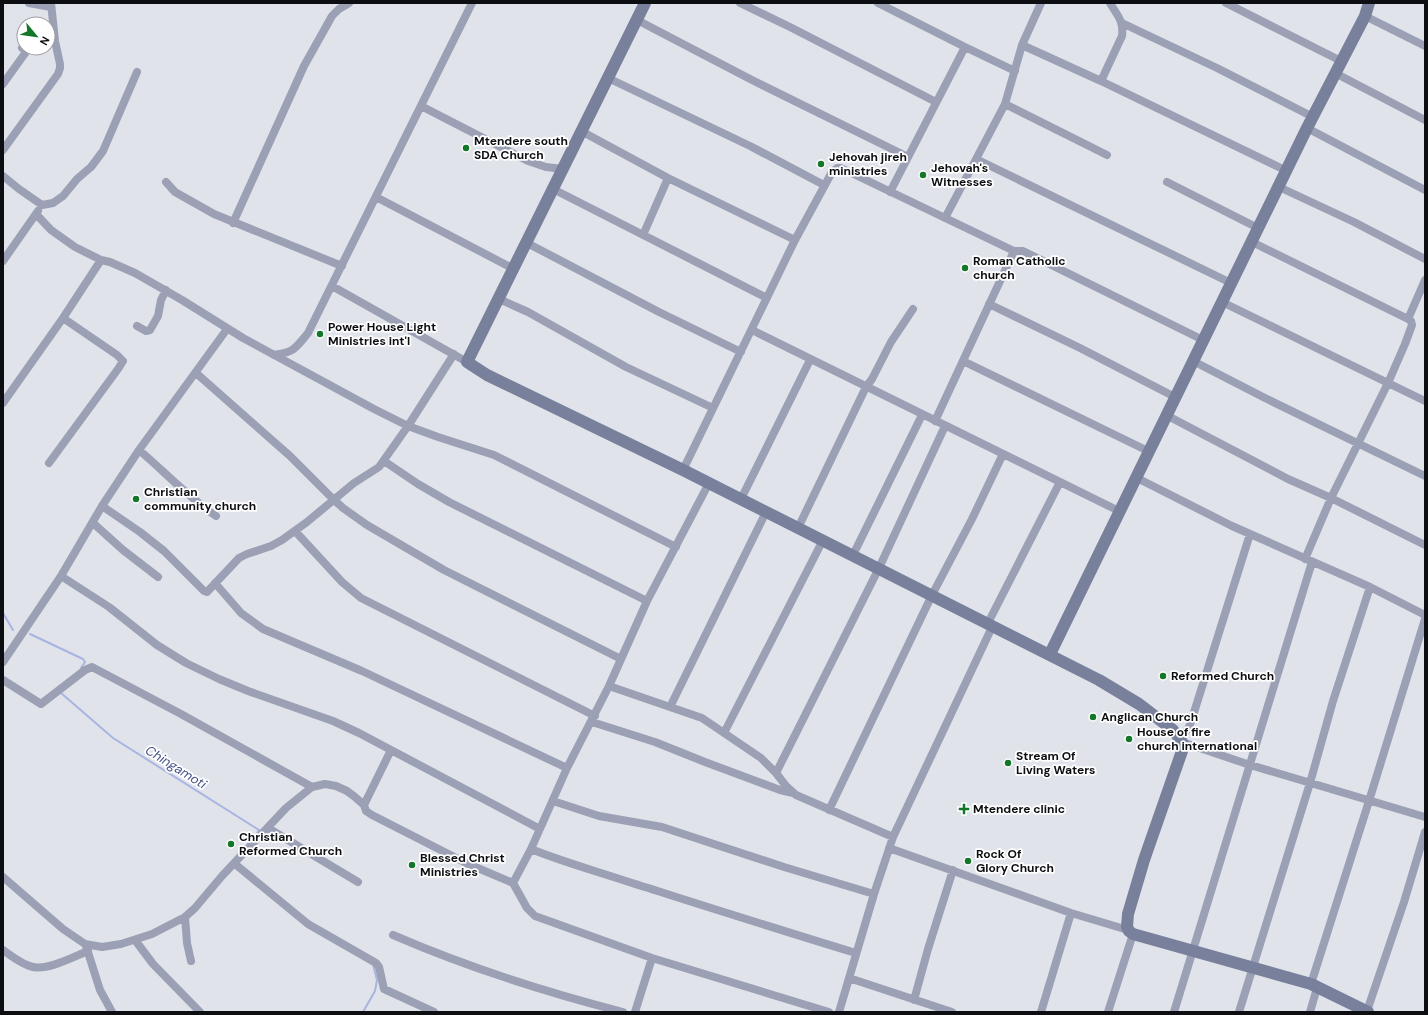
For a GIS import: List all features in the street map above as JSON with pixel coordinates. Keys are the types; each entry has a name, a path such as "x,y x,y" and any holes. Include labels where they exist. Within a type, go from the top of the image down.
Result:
{"main road":[{"path":"645,3 468,362 487,374 683,470 1050,654 1111,686 1139,704 1173,730 1181,740 1182,751 1144,860 1130,906 1127,924 1131,932 1314,986 1368,1012"},
{"path":"1050,654 1135,477 1307,128 1365,16 1369,3"}],"street":[{"path":"29,3 51,5 52,16"},
{"path":"233,223 304,66 332,16 339,9 349,3"},
{"path":"274,355 288,353 298,345 308,333 472,3"},
{"path":"740,3 936,102"},
{"path":"878,3 965,47 1015,70"},
{"path":"945,218 1004,104 1022,45 1040,3"},
{"path":"1101,81 1122,36 1122,23 1110,3"},
{"path":"1226,3 1341,61"},
{"path":"1365,16 1425,46"},
{"path":"637,20 752,80 908,157"},
{"path":"1122,23 1217,68 1313,117"},
{"path":"1022,45 1101,81 1287,171"},
{"path":"3,150 58,74 60,68 56,46"},
{"path":"890,192 965,47"},
{"path":"3,84 20,56"},
{"path":"3,176 19,190 42,205 53,203 63,196 103,151 137,72"},
{"path":"1335,73 1425,120"},
{"path":"608,78 750,146 824,185"},
{"path":"1004,104 1107,155"},
{"path":"421,106 528,161 546,167 563,169"},
{"path":"1307,128 1425,190"},
{"path":"582,131 668,178 795,240"},
{"path":"976,158 1231,283"},
{"path":"683,470 795,240 824,185 832,172 837,168 841,168 1014,251 1023,251 1203,340"},
{"path":"642,235 668,178"},
{"path":"166,182 175,192 214,214 342,266"},
{"path":"1167,182 1258,228"},
{"path":"1279,187 1354,222 1425,259"},
{"path":"553,189 768,298"},
{"path":"376,197 514,269"},
{"path":"3,261 42,205"},
{"path":"36,214 51,230 62,238 101,260 110,262 135,273 166,290 227,329 344,394 408,426 494,455 676,547"},
{"path":"1174,1012 1250,764 1308,560 1331,498 1388,383 1412,328 1411,322 1408,319 1252,242"},
{"path":"527,244 652,309 741,352"},
{"path":"935,421 1014,251"},
{"path":"3,403 63,318 101,260"},
{"path":"1408,319 1425,280"},
{"path":"332,286 468,362"},
{"path":"137,326 146,331 150,330 158,316 161,300 166,290"},
{"path":"499,299 528,312 626,367 713,408"},
{"path":"1222,302 1425,401"},
{"path":"989,304 1080,348 1175,397"},
{"path":"798,528 866,387 872,379 891,342 913,309"},
{"path":"49,463 123,361 117,355 63,318"},
{"path":"3,662 61,576 102,506 139,450 227,329"},
{"path":"752,330 810,360 1119,511"},
{"path":"102,506 140,532 164,551 204,591 207,592 239,558 271,546 295,531 354,483 379,467 408,426 454,354"},
{"path":"741,499 810,360"},
{"path":"963,361 1148,451"},
{"path":"1193,361 1425,476"},
{"path":"196,373 290,456 342,508 367,525 444,570 621,659"},
{"path":"853,555 922,415"},
{"path":"1166,415 1288,479 1331,498 1425,545"},
{"path":"776,773 878,568 945,426"},
{"path":"139,450 176,482 197,503 216,516"},
{"path":"829,810 932,595 972,519 1003,454"},
{"path":"384,461 418,484 449,502 647,601"},
{"path":"1135,477 1250,534 1370,587 1425,615"},
{"path":"839,1012 874,894 893,837 991,624 1060,482"},
{"path":"513,882 540,830 567,768 609,686 647,601 709,483"},
{"path":"670,707 766,512"},
{"path":"93,523 123,550 158,577"},
{"path":"295,531 342,582 361,598 593,719 780,790 793,793 893,837"},
{"path":"1250,534 1191,722 1181,740 1310,783 1425,817"},
{"path":"724,733 823,540"},
{"path":"61,576 109,607 157,645 186,663 248,691 333,721 359,733 540,830"},
{"path":"215,583 241,613 262,629 362,670 567,768"},
{"path":"1239,1012 1310,783 1333,701 1370,587"},
{"path":"1310,1012 1314,986 1425,619"},
{"path":"3,680 41,704 88,667 92,667 181,714 312,787"},
{"path":"609,686 702,718 761,758 793,793"},
{"path":"364,805 391,750"},
{"path":"3,950 16,959 33,967 55,964 87,948 102,947 135,940 168,927 185,917 195,908 286,808 312,787 325,784 336,786 347,791 364,805 366,811 419,840 466,863 513,882 527,908 535,916 652,958 829,1012"},
{"path":"553,801 604,818 662,827 784,867 874,894"},
{"path":"268,828 358,882"},
{"path":"1368,1012 1425,832"},
{"path":"889,848 1071,913 1131,932 1108,1012"},
{"path":"531,849 562,861 856,953"},
{"path":"235,864 308,924 376,963 379,967 384,988 434,1012"},
{"path":"914,1000 928,949 953,870"},
{"path":"3,877 87,948 100,990 110,1011"},
{"path":"1041,1012 1071,913"},
{"path":"185,917 187,943 191,960"},
{"path":"393,935 463,964 583,1002 623,1012"},
{"path":"135,940 153,964 200,1012"},
{"path":"635,1012 652,958"},
{"path":"849,978 952,1012"}],"waterway":[{"path":"3,613 13,630"},
{"name":"Chingamoti","path":"30,634 83,659 85,662 81,668"},
{"name":"Chingamoti","path":"61,693 113,738 259,830 256,835"},
{"name":"Chingamoti","path":"363,1012 375,991 377,980 373,964"}],"place":[{"name":"Mtendere south SDA Church","path":"466,148"},
{"name":"Jehovah jireh ministries","path":"821,164"},
{"name":"Jehovah's Witnesses","path":"923,175"},
{"name":"Roman Catholic church","path":"965,268"},
{"name":"Power House Light Ministries int'l","path":"320,334"},
{"name":"Christian community church","path":"136,499"},
{"name":"Reformed Church","path":"1163,676"},
{"name":"Anglican Church","path":"1093,717"},
{"name":"House of fire church international","path":"1129,739"},
{"name":"Stream Of Living Waters","path":"1008,763"},
{"name":"Mtendere clinic","path":"964,809"},
{"name":"Christian Reformed Church","path":"231,844"},
{"name":"Rock Of Glory Church","path":"968,861"},
{"name":"Blessed Christ Ministries","path":"412,865"}]}
